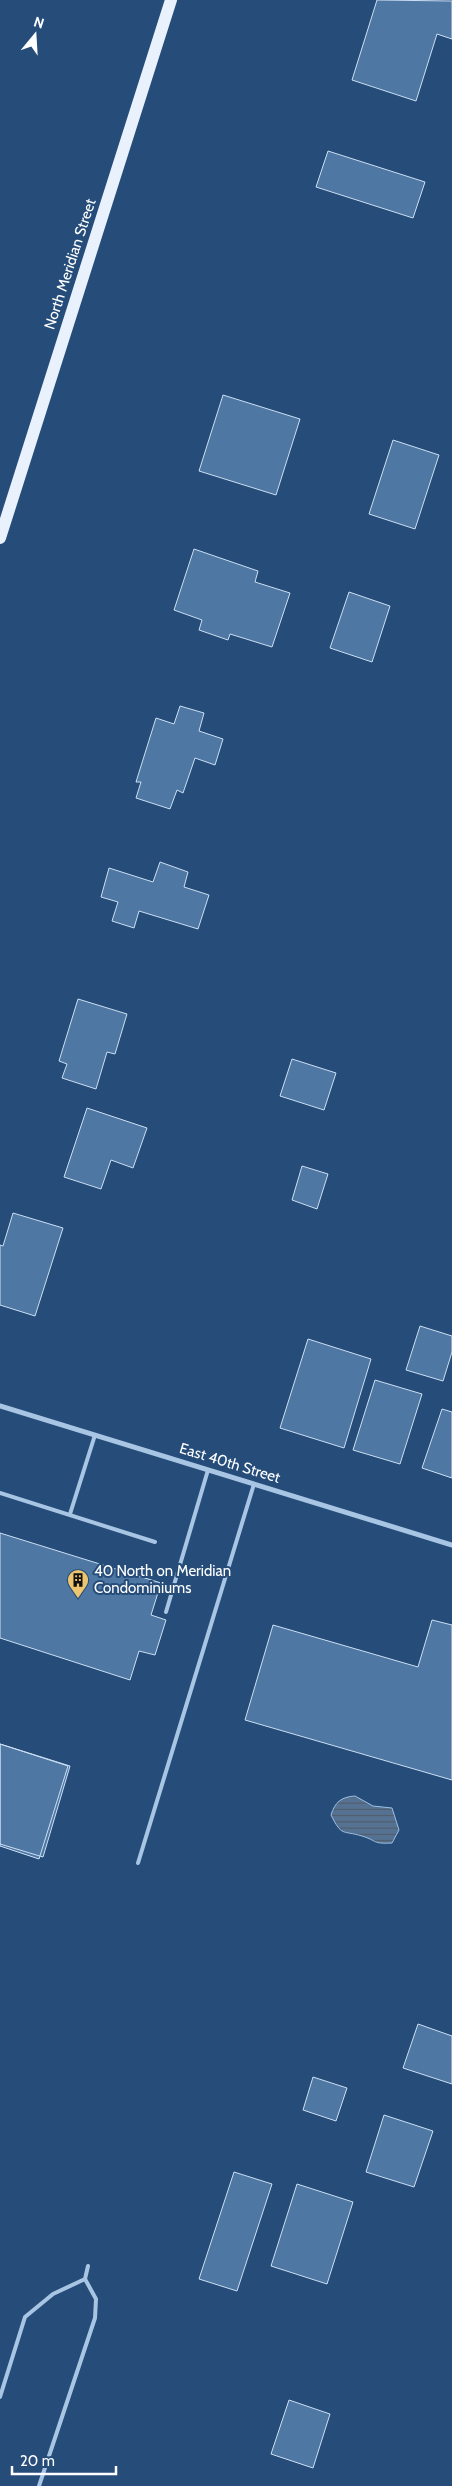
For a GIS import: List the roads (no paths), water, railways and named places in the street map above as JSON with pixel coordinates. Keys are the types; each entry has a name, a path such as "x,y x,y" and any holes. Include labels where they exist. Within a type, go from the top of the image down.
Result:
{"main road":[{"name":"North Meridian Street","path":"0,538 170,0"}],"street":[{"name":"East 40th Street","path":"0,1406 452,1545"}],"lane":[{"path":"70,1514 95,1435"},
{"path":"166,1612 208,1470"},
{"path":"138,1862 254,1484"},
{"path":"0,1493 155,1542"},
{"path":"39,2486 95,2318 96,2299 85,2279 88,2266"},
{"path":"0,2397 25,2317 53,2294 85,2279"}],"water":[{"path":"355,1796 373,1806 392,1808 399,1830 392,1843 378,1843 340,1830 331,1815 334,1807 342,1799"}],"place":[{"name":"40 North on Meridian Condominiums","path":"78,1599"}]}
